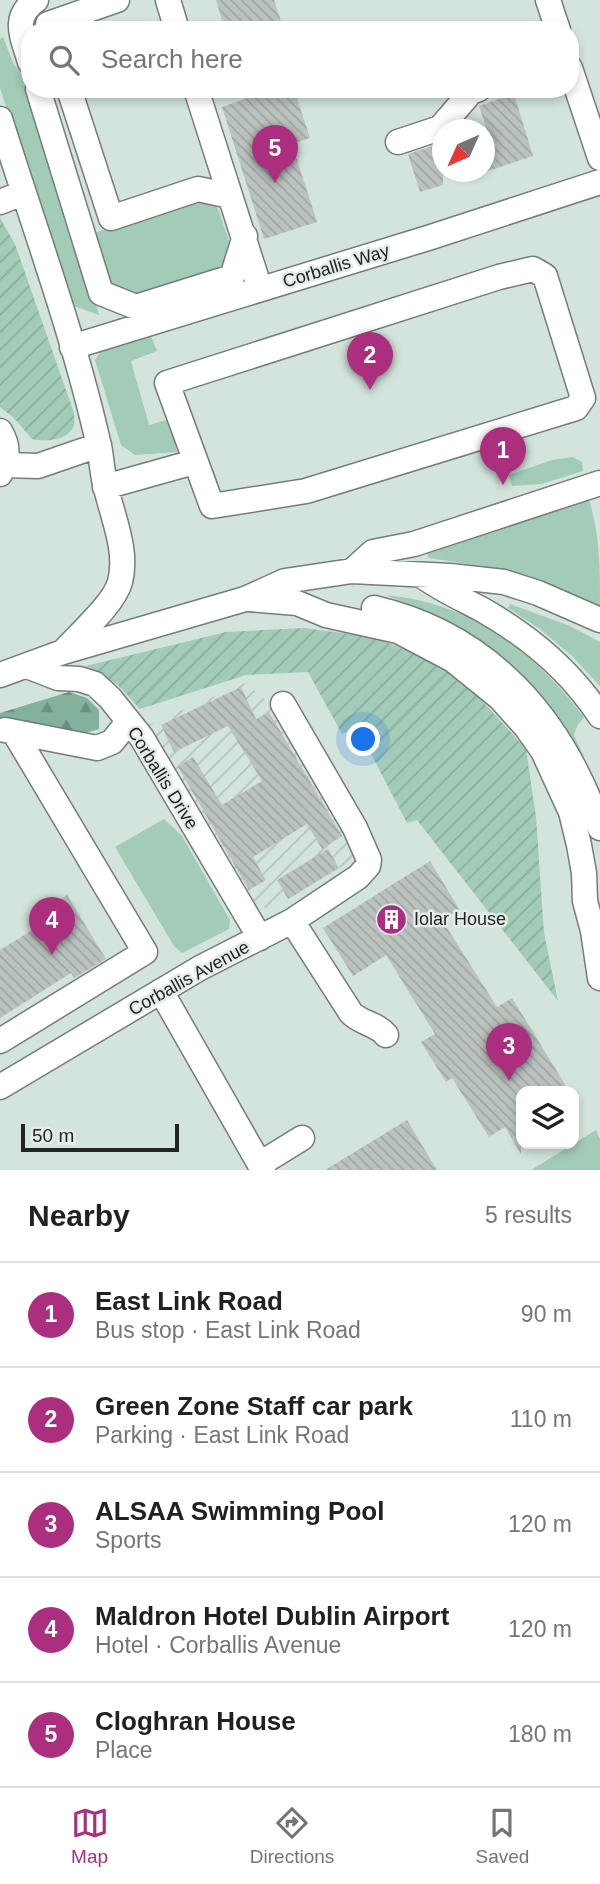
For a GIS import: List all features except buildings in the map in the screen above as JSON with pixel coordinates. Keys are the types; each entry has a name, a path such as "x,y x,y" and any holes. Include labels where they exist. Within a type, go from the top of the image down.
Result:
{"street":[{"path":"53,21 74,7 117,0"},
{"path":"168,0 174,21"},
{"path":"548,0 555,21"},
{"path":"579,95 600,158"},
{"path":"41,98 101,293 136,307 232,277 245,236"},
{"path":"72,98 111,218 198,190 230,196"},
{"path":"199,98 260,289"},
{"path":"398,142 440,128 466,98"},
{"path":"0,119 11,197 72,347 99,445 123,566 119,584 106,604 63,652"},
{"name":"Corballis Way","path":"72,347 260,289 384,241 600,182"},
{"path":"533,269 545,276 583,398 576,408 306,491 212,506 194,462 167,383 499,277 533,269"},
{"path":"0,431 8,453 3,469 38,466 99,445"},
{"path":"106,487 194,462"},
{"path":"352,570 373,552 414,544 600,483"},
{"path":"0,675 63,652 245,599 285,581 352,570 504,582 538,593 600,620"},
{"path":"420,574 444,591 481,609 535,643 575,682 600,716"},
{"path":"245,599 297,603 329,602 375,608 411,618 472,649 517,688 558,737 579,773 600,828"},
{"path":"297,603 326,615 398,631 424,643 453,660 500,698 526,727 543,751 571,813 584,873 585,901 593,931 600,978"},
{"name":"Corballis Drive","path":"27,666 58,678 79,679 95,684 110,698 142,738 260,939"},
{"name":"Corballis Avenue","path":"0,1087 200,968 292,921 358,877 368,866 369,860 355,828 283,704"},
{"path":"7,730 96,748 112,742 128,722"},
{"path":"0,1041 145,952 7,730"},
{"path":"593,931 600,841"},
{"path":"292,921 351,1013 359,1021 376,1025 386,1035"},
{"path":"161,991 262,1167 302,1138"}],"shaded area":[{"path":"0,0 600,0 600,1170 0,1170"},
{"path":"245,683 277,709 363,854 273,908 265,908 252,901 146,726"}],"green space":[{"path":"3,37 14,65 21,73 21,98 34,98 70,209 99,315 71,305 0,88 0,39"},
{"path":"196,201 211,202 218,209 234,255 230,267 136,302 103,290 87,235"},
{"path":"0,218 15,244 74,413 71,430 56,439 32,439 14,418 0,407"},
{"path":"150,334 157,351 131,361 149,425 170,419 177,452 135,455 121,445 95,360 102,349"},
{"path":"573,457 582,462 583,471 541,484 512,486 509,475 552,460"},
{"path":"589,500 597,539 600,606 538,581 473,565 429,558 426,552"},
{"path":"385,595 445,608 472,619 521,651 564,693 584,717 574,735 584,757 580,760 542,702 500,657 449,622"},
{"path":"510,604 570,626 600,642 600,686 572,656 540,629 508,608"},
{"path":"304,628 373,637 423,657 467,684 526,749 536,817 544,933 558,1001 417,820 407,823 357,727 342,734 308,672 246,675 140,709 118,685 86,666 226,632"},
{"path":"69,692 87,698 99,710 99,729 69,738 0,720 0,713"},
{"path":"164,819 182,836 230,920 229,929 182,953 174,946 115,847"},
{"path":"596,1130 600,1139 600,1170 531,1170 565,1149 579,1149 579,1140"}],"place":[{"name":"Cloghran House","path":"275,183"},
{"name":"Green Zone Staff car park","path":"370,390"},
{"name":"East Link Road","path":"503,485"},
{"name":"Iolar House","path":"391,919"},
{"name":"Maldron Hotel Dublin Airport","path":"52,955"},
{"name":"ALSAA Swimming Pool","path":"509,1081"}]}
